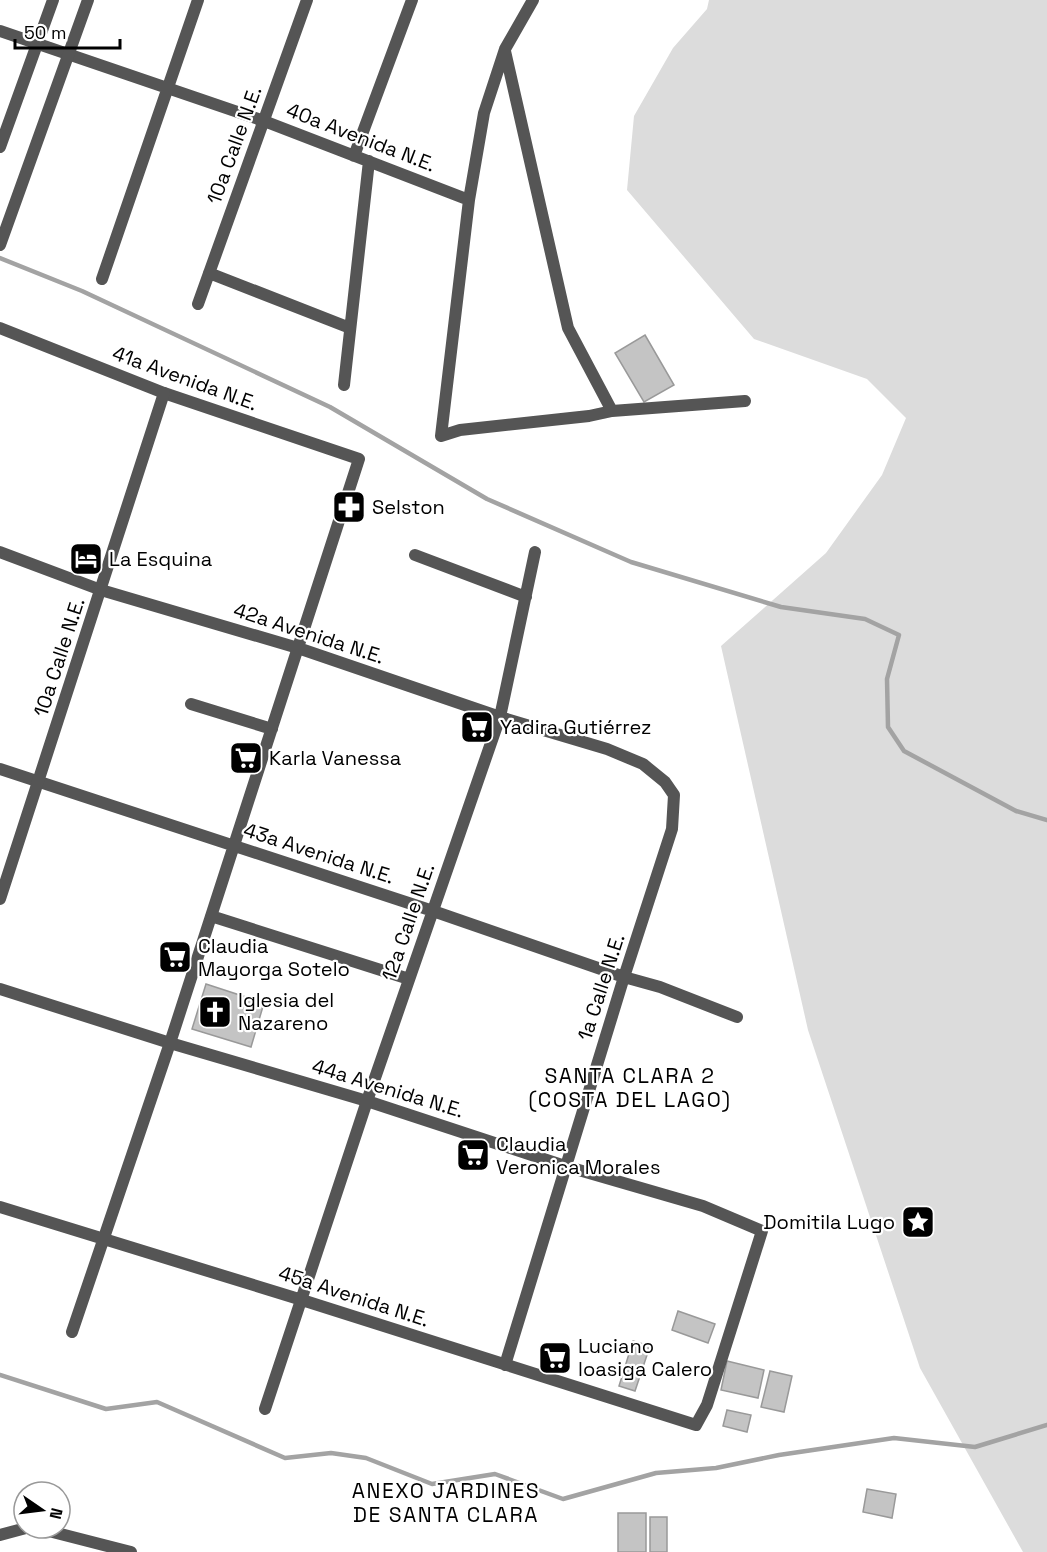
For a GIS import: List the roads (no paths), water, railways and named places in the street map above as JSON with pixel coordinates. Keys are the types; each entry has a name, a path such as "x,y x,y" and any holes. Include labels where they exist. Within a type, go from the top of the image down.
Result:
{"street":[{"path":"0,147 53,0"},
{"path":"0,245 88,0"},
{"path":"102,279 198,0"},
{"name":"10a Calle N.E.","path":"198,304 307,0"},
{"path":"354,156 412,0"},
{"path":"533,0 505,50 484,113 469,200 441,436 460,430 589,416 612,411 745,402"},
{"name":"40a Avenida N.E.","path":"0,31 264,121 469,200"},
{"path":"505,50 568,328 612,411"},
{"path":"344,385 369,161"},
{"path":"209,273 350,328"},
{"name":"41a Avenida N.E.","path":"0,328 164,393 359,459 298,648"},
{"name":"10a Calle N.E.","path":"0,898 164,393"},
{"name":"42a Avenida N.E.","path":"0,552 101,590 298,648 500,717 606,748"},
{"name":"12a Calle N.E.","path":"265,1409 367,1101 500,717 535,552"},
{"path":"415,555 526,597"},
{"path":"72,1332 170,1043 298,648"},
{"path":"191,704 272,729"},
{"name":"1a Calle N.E.","path":"505,1365 565,1166 672,829 674,795 665,782 643,764 606,748"},
{"name":"43a Avenida N.E.","path":"0,769 660,987 737,1017"},
{"path":"211,916 409,979"},
{"name":"44a Avenida N.E.","path":"0,989 170,1043 367,1101 565,1166 703,1206 762,1231 707,1405 696,1425"},
{"name":"45a Avenida N.E.","path":"0,1207 696,1425"},
{"path":"72,1537 131,1552"}],"waterway":[{"path":"0,258 82,291 330,407 487,499 631,562 781,607 865,619 899,635 887,679 888,727 904,751 1016,811 1047,820"},
{"path":"0,1375 106,1409 157,1402 285,1458 331,1453 366,1458 432,1484 495,1474 563,1499 656,1473 716,1468 779,1455 894,1438 975,1447 1047,1425"}],"place":[{"name":"Selston","path":"349,507"},
{"name":"La Esquina","path":"86,559"},
{"name":"Yadira Gutiérrez","path":"477,727"},
{"name":"Karla Vanessa","path":"246,758"},
{"name":"Claudia Mayorga Sotelo","path":"175,957"},
{"name":"Iglesia del Nazareno","path":"215,1012"},
{"name":"Claudia Veronica Morales","path":"473,1155"},
{"name":"Domitila Lugo","path":"918,1222"},
{"name":"Luciano loasiga Calero","path":"555,1358"}],"district":[{"name":"SANTA CLARA 2 (COSTA DEL LAGO)","path":"630,1088"},
{"name":"ANEXO JARDINES DE SANTA CLARA","path":"446,1503"}]}
